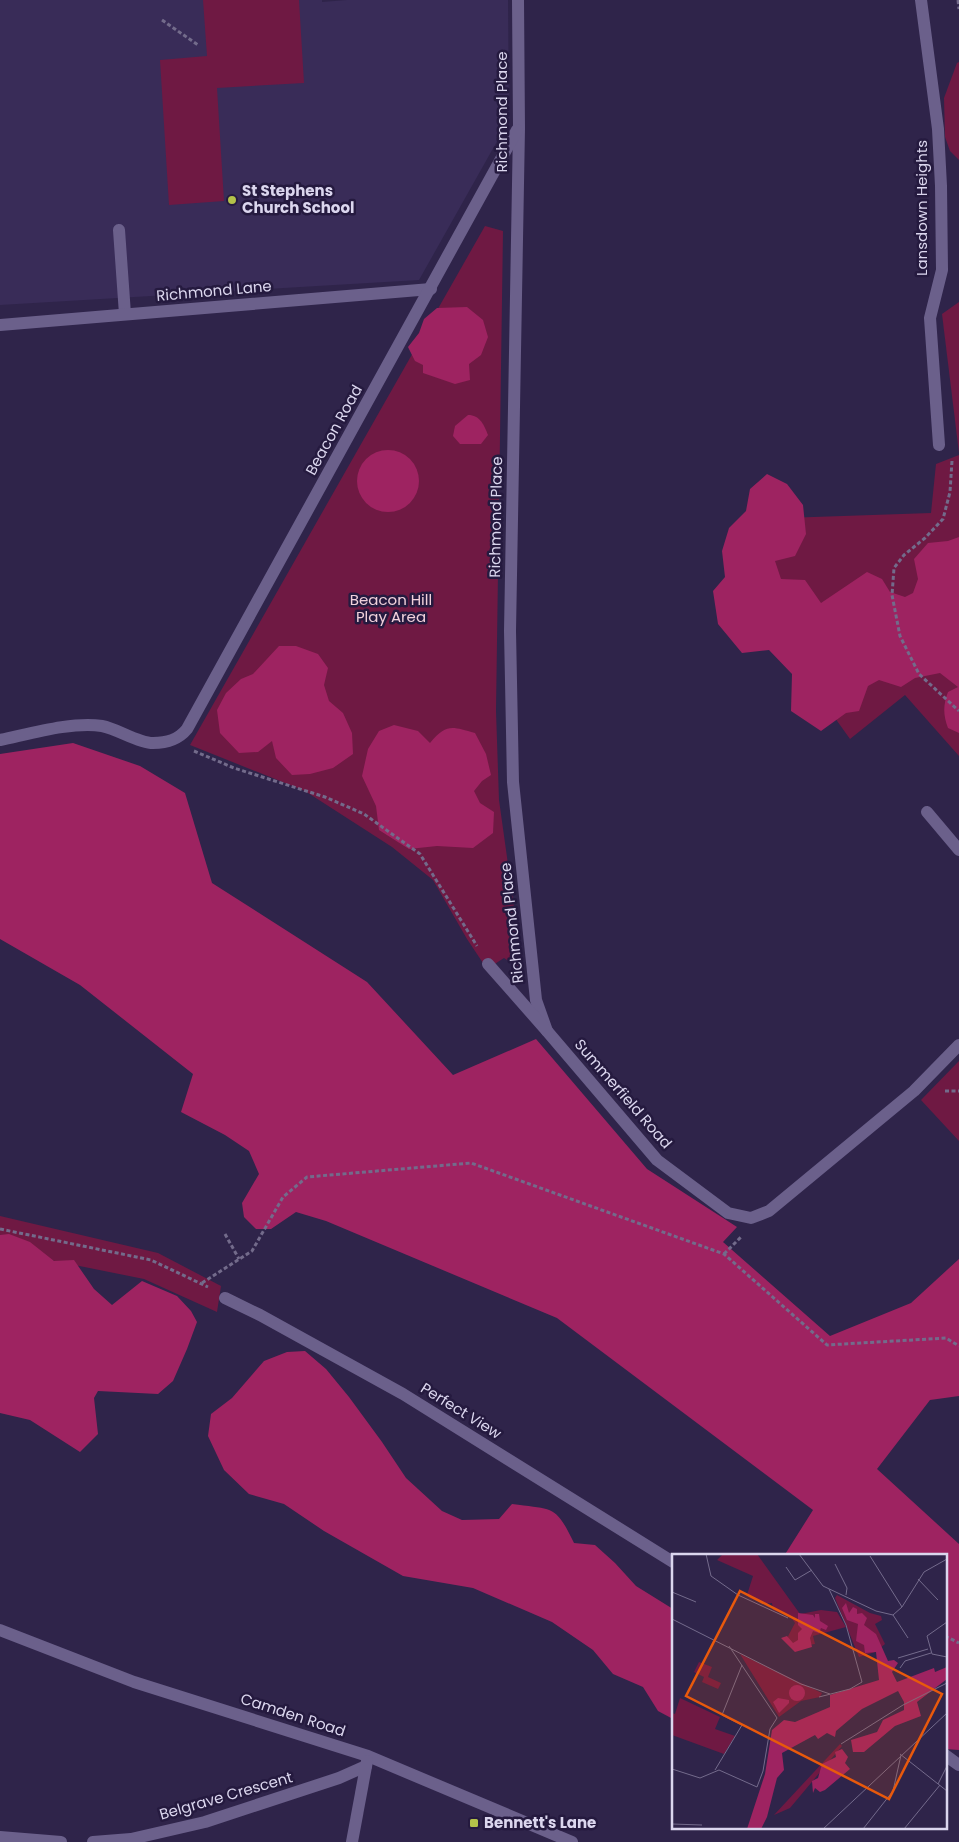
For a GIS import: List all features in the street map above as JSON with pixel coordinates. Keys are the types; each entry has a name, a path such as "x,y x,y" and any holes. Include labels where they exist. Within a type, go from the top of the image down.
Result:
{"street":[{"name":"Richmond Place","path":"518,0 519,128 510,631 513,782 536,1000 547,1031"},
{"name":"Lansdown Heights","path":"921,0 938,128 941,186 942,270 930,318 939,439"},
{"name":"Beacon Road","path":"170,741 180,737 187,729 519,128"},
{"path":"118,230 125,314"},
{"name":"Richmond Lane","path":"0,325 431,289"},
{"path":"0,740 70,726 102,726 151,743 170,741"},
{"path":"927,812 959,850"},
{"name":"Summerfield Road","path":"488,964 658,1160 728,1213 751,1218 769,1211 914,1091 959,1045"},
{"name":"Perfect View","path":"225,1298 260,1315 403,1394 672,1561"},
{"name":"Camden Road","path":"0,1630 134,1682 367,1761 572,1842"},
{"path":"946,1756 959,1765"},
{"path":"352,1842 367,1761"},
{"name":"Belgrave Crescent","path":"92,1842 131,1839 205,1822 340,1778 367,1761"},
{"path":"0,1837 60,1842"}],"path":[{"path":"958,0 959,9"},
{"path":"162,20 198,45"},
{"path":"939,439 954,440 950,492 943,519 925,538 904,555 894,568 892,595 900,636 919,674 959,711"},
{"path":"170,741 234,768 325,797 364,814 420,854 488,964"},
{"path":"202,1283 252,1251 283,1198 307,1177 471,1162 724,1254 827,1345 946,1338 959,1346"},
{"path":"0,1229 151,1260 202,1283 225,1298"},
{"path":"225,1234 239,1259"},
{"path":"946,1636 959,1643"}],"shaded area":[{"name":"St Stephens Church School","path":"0,0 322,0 322,2 347,0 508,0 509,120 419,280 0,305"},
{"path":"467,307 483,320 488,337 481,355 469,364 470,380 455,384 423,373 423,365 415,361 408,347 419,333 424,319 437,308"},
{"path":"468,415 479,419 485,428 488,435 481,444 460,444 453,436 455,426"},
{"path":"382,450 394,450 410,459 417,469 419,481 417,493 410,503 394,512 382,512 371,507 362,498 357,487 357,475 362,464 371,455"},
{"path":"767,474 787,484 803,505 806,534 795,556 775,561 781,579 805,580 821,603 867,572 882,579 890,592 905,597 913,593 918,579 914,559 928,543 948,541 959,537 959,733 948,728 944,710 948,692 958,687 940,673 915,678 901,687 879,680 868,686 859,711 846,713 821,731 791,711 792,674 769,650 742,653 718,624 713,591 725,577 722,551 729,528 746,511 750,489"},
{"path":"279,646 296,646 318,654 328,668 324,685 329,701 343,713 352,733 353,754 333,768 310,774 292,775 276,758 272,741 258,752 239,753 220,733 217,710 226,693 241,679 253,674"},
{"path":"394,725 418,731 430,743 441,732 450,728 475,733 486,754 491,775 482,781 474,791 480,803 494,812 493,833 473,848 437,846 409,849 379,830 376,806 362,776 368,749 379,731"},
{"path":"73,743 140,766 185,793 212,883 367,982 453,1075 536,1039 647,1169 737,1227 723,1242 830,1336 911,1303 959,1259 959,1396 930,1400 877,1469 959,1544 959,1750 946,1749 946,1554 785,1554 813,1510 557,1318 326,1221 296,1212 271,1229 256,1229 244,1217 242,1203 259,1174 249,1151 225,1135 181,1112 193,1074 80,985 0,939 0,754"},
{"path":"9,1234 30,1242 54,1261 74,1260 94,1289 112,1305 142,1281 177,1296 191,1311 197,1322 173,1381 158,1394 98,1391 94,1398 98,1434 80,1452 30,1420 0,1413 0,1235"},
{"path":"305,1351 326,1369 349,1397 406,1478 442,1511 462,1520 499,1519 512,1504 552,1511 562,1521 574,1543 595,1545 636,1586 672,1608 672,1718 658,1711 643,1687 613,1674 593,1650 552,1622 473,1588 403,1576 324,1531 284,1504 249,1494 224,1470 208,1436 211,1414 232,1398 264,1361 287,1352"}],"green space":[{"path":"203,0 299,0 304,83 217,88 224,201 169,205 160,60 207,56"},
{"path":"959,62 959,160 950,151 945,137 944,98"},
{"name":"Beacon Hill Play Area","path":"485,226 503,231 496,711 499,800 523,971 504,958 487,969 467,939 433,880 392,847 305,791 190,745"},
{"path":"959,302 959,453 942,314"},
{"path":"959,455 959,756 905,695 850,739 787,651 754,519 931,513 936,464"},
{"path":"959,1061 959,1141 921,1100"},
{"path":"0,1216 158,1253 221,1286 217,1312 144,1279 0,1250"}],"place":[{"name":"St Stephens Church School","path":"232,200"},
{"name":"Bennett's Lane","path":"474,1823"}]}
